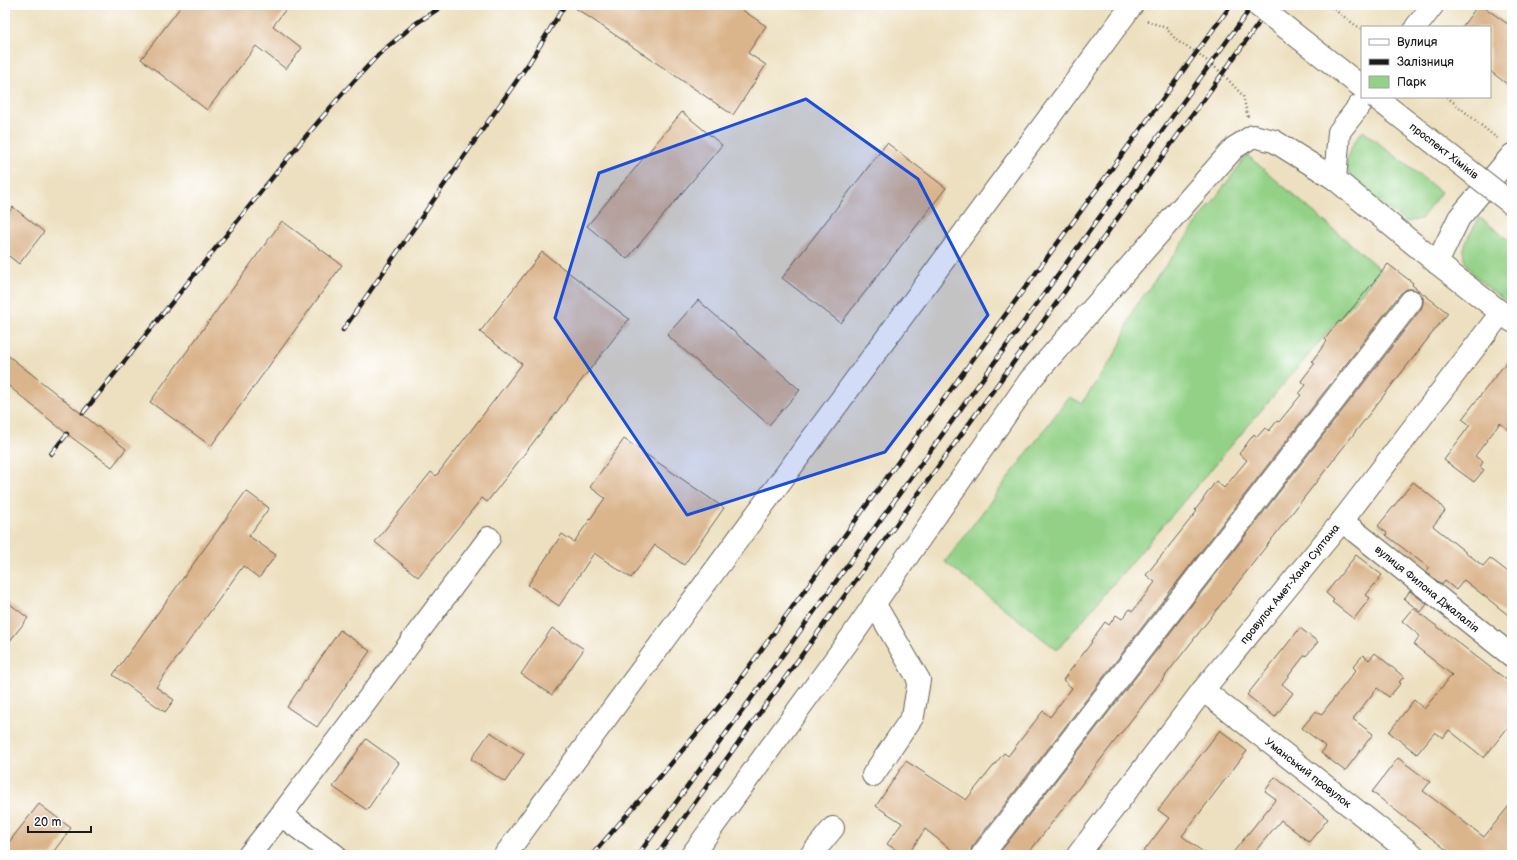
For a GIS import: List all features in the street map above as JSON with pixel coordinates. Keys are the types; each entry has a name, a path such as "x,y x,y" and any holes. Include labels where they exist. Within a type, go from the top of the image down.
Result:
{"street":[{"path":"505,855 1132,5"},
{"path":"1257,5 1361,86"},
{"path":"1417,26 1433,5"},
{"path":"1335,179 1339,132 1365,98"},
{"name":"проспект Хіміків","path":"1376,98 1512,204"},
{"path":"692,855 874,603 1030,380 1234,148 1253,136 1274,141 1335,179 1507,317"},
{"path":"1437,262 1459,218 1506,148"},
{"path":"982,855 1411,301"},
{"name":"провулок Амет-Хана Султана","path":"1078,855 1203,690 1507,317"},
{"name":"вулиця Филона Джалалія","path":"1342,521 1512,656"},
{"path":"249,855 281,815 489,538"},
{"path":"873,776 914,716 919,680 874,603"},
{"name":"Уманський провулок","path":"1203,690 1413,855"},
{"path":"281,815 335,855"},
{"path":"811,855 833,828"}],"path":[{"path":"1328,5 1361,29"},
{"path":"1166,28 1171,32 1177,41 1196,52 1222,73 1243,96 1253,136"},
{"path":"1448,98 1506,148"}],"highlighted area":[{"path":"806,99 918,179 988,315 885,452 687,515 555,318 599,173"}],"green space":[{"path":"1363,131 1441,192 1421,219 1406,222 1365,191 1351,178 1347,167 1348,156 1356,139"},
{"path":"1247,155 1381,270 1057,650 945,562 1069,397 1082,403 1119,348 1133,310"},
{"path":"1479,218 1485,221 1512,243 1512,306 1480,281 1467,265 1464,257 1466,241"}],"building":[{"path":"182,5 289,5 273,26 302,48 286,69 256,46 207,110 141,59"},
{"path":"571,5 735,5 766,26 748,53 766,65 733,115"},
{"path":"1478,5 1481,5 1512,27 1512,88 1491,72 1491,26 1463,26"},
{"path":"682,112 722,145 627,259 587,226"},
{"path":"887,143 946,188 841,323 782,278"},
{"path":"13,207 44,232 19,264 5,253 5,217"},
{"path":"282,221 342,265 211,446 150,402"},
{"path":"542,252 629,319 487,502 482,498 418,577 375,542 431,472 436,476 522,364 480,332"},
{"path":"1388,264 1448,313 1027,855 998,855 1421,309 1423,297 1418,291 1407,289 1401,293 972,847 970,855 958,855 925,829 908,855 904,855 887,844 902,823 876,806 906,761 966,800 1004,753 1008,756 1043,711 1050,717 1072,688 1063,680 1092,642 1091,641 1105,622 1109,625 1116,615 1122,619 1130,609 1133,611 1155,582 1146,575 1197,511 1195,510 1216,481 1224,488 1247,460 1239,454 1254,434 1257,437 1265,428 1269,431 1277,421 1279,422 1301,395 1299,394 1306,385 1301,381 1315,363 1312,361 1327,341 1325,339 1339,321 1341,322"},
{"path":"698,300 800,390 769,425 667,335"},
{"path":"5,353 126,449 112,467 67,434 5,383"},
{"path":"1512,355 1512,432 1500,423 1475,456 1483,462 1480,467 1484,470 1474,482 1444,460 1470,425 1462,419"},
{"path":"624,439 724,508 684,565 655,545 631,578 594,553 559,606 528,585 562,534 574,542 605,498 590,487"},
{"path":"1413,482 1438,502 1445,511 1433,526 1483,566 1490,558 1512,575 1512,618 1464,580 1456,590 1445,581 1442,585 1426,572 1429,568 1386,535 1387,533 1378,526"},
{"path":"246,491 269,508 249,536 276,555 259,578 243,566 156,687 174,700 165,712 113,675"},
{"path":"1356,555 1382,575 1366,595 1370,598 1354,619 1332,602 1334,600 1326,593"},
{"path":"1410,591 1427,604 1421,612 1404,599"},
{"path":"5,600 28,618 5,647"},
{"path":"1413,608 1512,684 1512,722 1484,758 1449,730 1443,738 1435,732 1417,754 1389,732 1414,700 1424,709 1452,675 1414,645 1420,636 1402,621"},
{"path":"552,628 584,649 552,695 521,674"},
{"path":"1300,628 1318,642 1306,656 1305,655 1282,684 1293,693 1275,717 1247,695"},
{"path":"340,630 370,651 317,727 287,707"},
{"path":"1375,653 1404,677 1389,697 1377,688 1353,719 1373,734 1345,771 1321,753 1326,747 1302,728 1316,711 1321,715 1356,670 1353,667 1363,655 1369,660"},
{"path":"1220,730 1247,751 1182,836 1207,855 1141,855 1169,818 1158,810"},
{"path":"490,732 524,754 505,782 471,759"},
{"path":"366,739 399,763 367,810 333,787"},
{"path":"1398,758 1430,782 1423,791 1484,837 1512,802 1512,855 1453,855 1372,792"},
{"path":"1275,777 1328,819 1309,842 1281,820 1252,855 1231,855 1276,799 1265,791"},
{"path":"39,804 71,828 51,855 5,855 5,847"}],"railway":[{"path":"83,413 301,142 343,93 379,54 415,24 444,5"},
{"path":"343,330 529,63 565,5"},
{"path":"592,855 724,701 1231,5"},
{"path":"638,855 1253,5"},
{"path":"657,855 1272,5"},
{"path":"51,454 67,434"}]}
